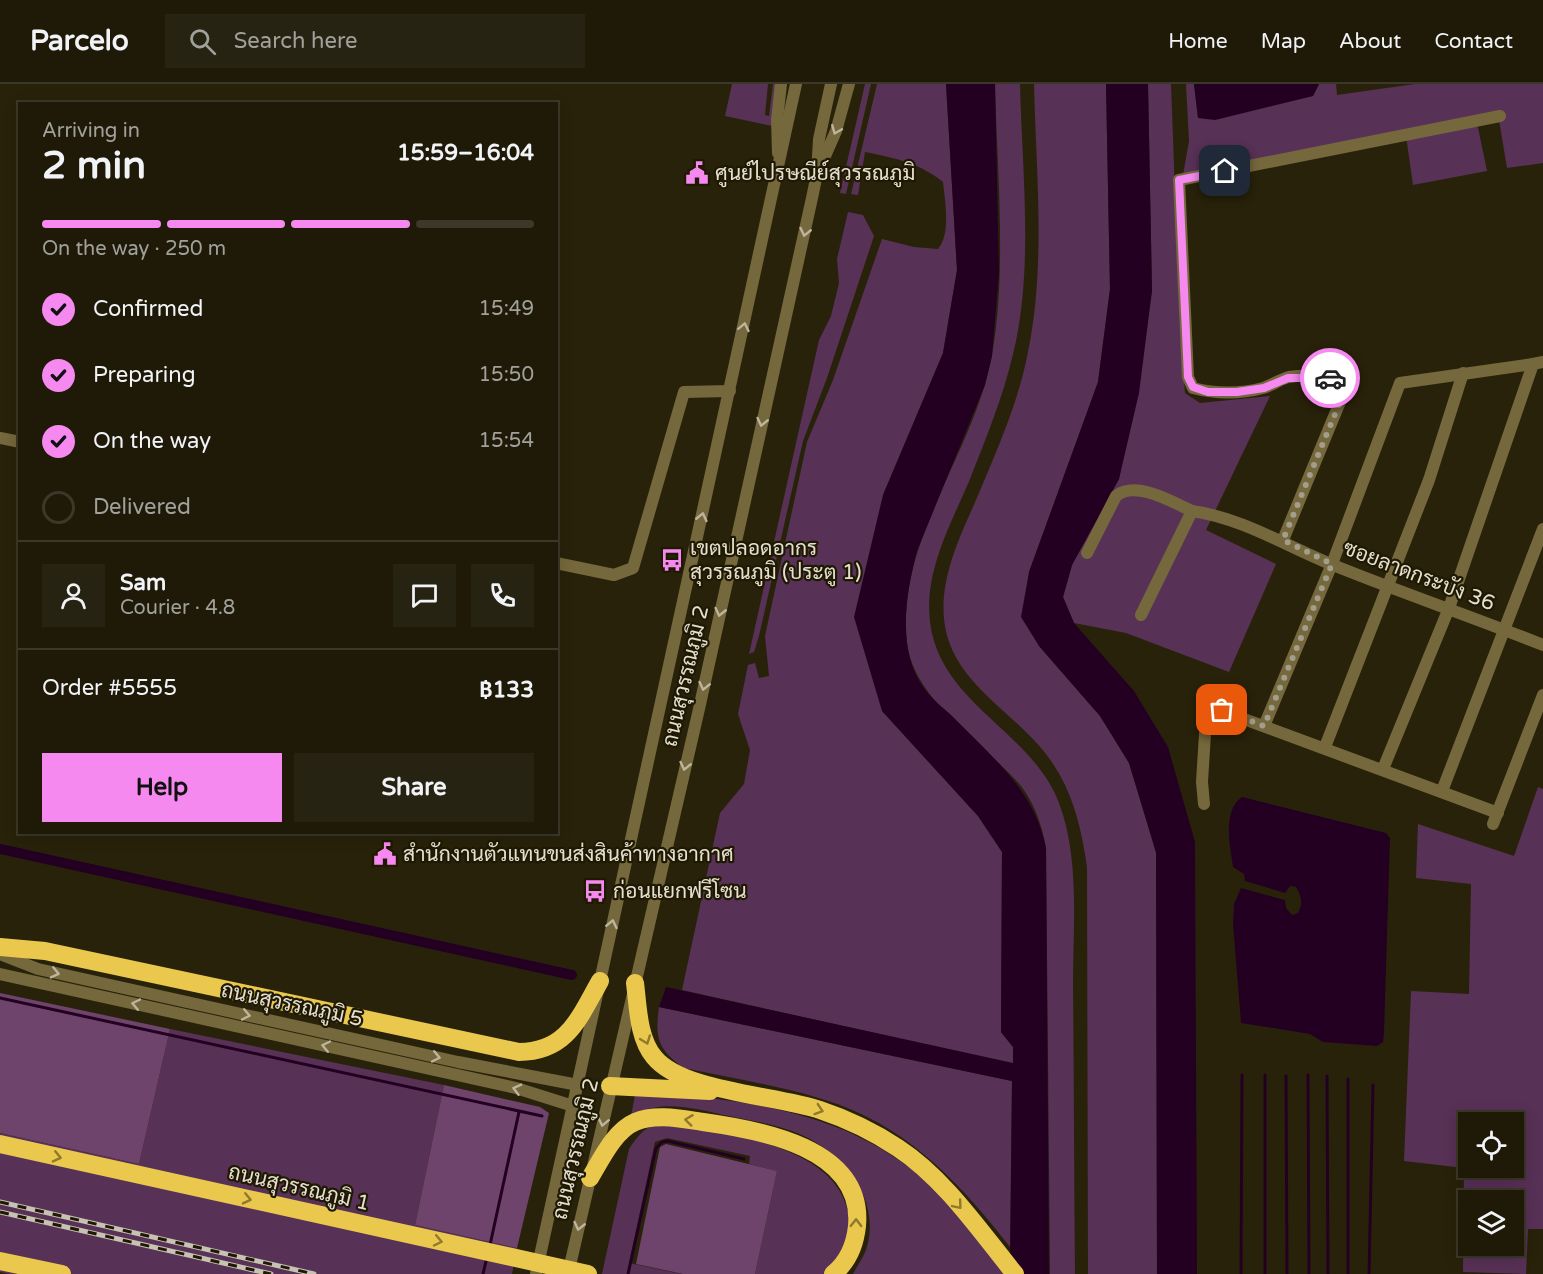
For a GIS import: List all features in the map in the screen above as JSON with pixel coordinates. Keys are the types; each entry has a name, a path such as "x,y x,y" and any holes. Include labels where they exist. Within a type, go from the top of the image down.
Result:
{"highway":[{"path":"0,947 45,951 500,1048 532,1052 546,1049 561,1041 581,1015 600,981"},
{"path":"635,983 646,1044 662,1066 674,1074 742,1093 820,1110 864,1128 899,1148 951,1196 1016,1274"},
{"path":"610,1086 742,1093"},
{"path":"590,1178 610,1145 634,1122 664,1117 747,1128 801,1146 822,1157 841,1173 853,1196 857,1218 855,1243 842,1267 833,1274"},
{"name":"ถนนสุวรรณภูมิ 1","path":"0,1144 588,1274"},
{"path":"0,1261 62,1274"}],"street":[{"path":"779,166 776,134 781,84"},
{"name":"ถนนสุวรรณภูมิ 2","path":"536,1274 796,84"},
{"name":"ถนนสุวรรณภูมิ 2","path":"568,1274 817,174 819,140 831,84"},
{"path":"817,174 837,131 849,84"},
{"path":"1283,540 1347,385 1338,378 1308,377 1288,378 1264,388 1237,392 1208,392 1193,387 1188,377 1179,180 1500,116"},
{"path":"1264,726 1332,564 1400,383 1538,363 1449,608 1383,769"},
{"path":"1325,747 1390,586 1429,480 1462,373"},
{"path":"558,562 614,575 633,568 684,392 730,391"},
{"path":"0,438 18,442"},
{"name":"ซอยลาดกระบัง 36","path":"1087,553 1116,496 1122,491 1138,490 1192,511 1214,514 1283,540 1332,564 1543,645"},
{"path":"1141,615 1192,511"},
{"path":"1442,791 1543,529"},
{"path":"1204,804 1202,782 1209,710 1214,708 1442,791 1495,819 1543,695"},
{"name":"ถนนสุวรรณภูมิ 5","path":"0,954 38,969 458,1062 578,1084"},
{"name":"ถนนสุวรรณภูมิ 5","path":"0,975 516,1088 573,1106"}],"shaded area":[{"path":"732,84 768,84 765,115 769,116 773,84 778,84 772,126 725,116"},
{"path":"865,84 871,84 846,194 840,193"},
{"path":"877,84 946,84 957,270 943,353 883,495 882,711 978,816 1002,852 1001,1032 1013,1047 1013,1064 682,990 720,813 744,784 750,750 738,714 748,665 755,663 759,678 769,676 765,636 807,442 833,380 882,239 914,247 938,249 945,235 943,182 916,166 865,152 858,195 851,194"},
{"path":"946,84 995,84 999,273 992,356 985,385 917,551 907,603 907,639 915,673 924,688 1009,775 1032,808 1046,848 1049,1274 1010,1274 1012,1081 659,1007 666,987 1013,1063 1013,1047 1001,1032 1002,852 978,816 882,711 854,617 883,495 943,353 957,270"},
{"path":"995,84 1020,84 1025,254 1019,322 1009,370 999,402 935,566 929,603 930,622 937,650 951,675 968,696 1029,756 1046,778 1059,803 1066,824 1074,893 1075,1274 1050,1274 1046,848 1042,832 1034,808 1021,786 953,720 923,684 912,664 907,643 907,605 913,568 924,532 983,392 992,355 997,323 1000,255"},
{"path":"1034,84 1106,84 1110,289 1098,382 1029,572 1039,646 1100,716 1129,763 1156,853 1157,1274 1088,1274 1087,867 1082,836 1069,794 1055,767 1032,738 970,677 949,641 944,619 945,586 949,570 959,539 1007,424 1024,370 1034,319 1038,252 1038,184"},
{"path":"1106,84 1148,84 1152,291 1139,393 1119,479 1072,565 1063,597 1074,623 1134,691 1168,747 1195,842 1197,1274 1157,1274 1156,852 1129,763 1100,716 1039,646 1021,617 1029,572 1098,382 1110,289"},
{"path":"1148,84 1171,84 1180,329 1185,393 1200,403 1270,396 1206,530 1276,564 1229,672 1126,633 1074,623 1063,597 1072,565 1119,479 1152,291"},
{"path":"1186,84 1194,84 1198,117 1313,96 1319,84 1336,84 1337,95 1415,84 1543,84 1543,163 1507,168 1499,120 1477,123 1487,171 1413,185 1406,136 1183,175 1189,141"},
{"path":"1194,84 1319,84 1313,96 1215,120 1198,118"},
{"path":"848,212 863,215 874,236 827,378 803,441 759,636 754,652 749,654 819,340 831,316 839,283 837,259"},
{"path":"1538,787 1543,789 1543,1229 1528,1229 1526,1274 1463,1272 1463,1256 1524,1256 1524,1190 1464,1190 1464,1178 1524,1178 1524,1112 1458,1112 1458,1167 1404,1161 1411,991 1469,994 1471,884 1416,878 1418,824 1514,856"},
{"path":"1242,797 1386,833 1390,838 1384,1033 1383,1042 1377,1046 1323,1042 1310,1034 1241,1023 1233,923 1234,904 1241,888 1285,900 1286,908 1292,915 1298,913 1301,906 1301,897 1296,887 1290,886 1285,893 1245,881 1244,874 1233,867 1229,839 1230,820 1236,803"},
{"path":"0,993 170,1029 139,1164 0,1133"},
{"path":"659,1007 1012,1081 1010,1247 974,1204 935,1164 891,1130 866,1116 802,1093 684,1068 668,1055 660,1042 657,1027"},
{"path":"170,1029 444,1085 415,1225 517,1248 512,1274 10,1274 0,1272 0,1133 139,1164"},
{"path":"444,1085 540,1107 549,1113 517,1248 415,1225"},
{"path":"636,1090 763,1106 841,1129 877,1147 913,1170 946,1200 1006,1274 853,1274 866,1250 870,1232 869,1214 857,1182 834,1155 804,1136 786,1129 704,1111 667,1106 655,1107 631,1116"},
{"path":"669,1121 775,1146 800,1157 822,1171 839,1189 848,1212 850,1228 847,1244 825,1274 755,1274 777,1171 749,1164 750,1156 667,1138 655,1142 629,1263 681,1274 602,1274 629,1149 646,1129"},
{"path":"666,1144 777,1171 755,1274 683,1274 636,1264 660,1147"}],"waterway":[{"path":"0,849 572,975"},
{"path":"0,998 542,1116"},
{"path":"1241,1274 1242,1075"},
{"path":"1265,1075 1265,1274"},
{"path":"1308,1075 1309,1274"},
{"path":"1286,1076 1287,1274"},
{"path":"1327,1076 1328,1274"},
{"path":"1348,1079 1348,1274"},
{"path":"1369,1274 1373,1085"},
{"path":"490,1245 519,1112"},
{"path":"628,1274 656,1148 662,1142 668,1141 744,1159"},
{"path":"483,1274 487,1257"}],"railway":[{"path":"0,1202 314,1274"},
{"path":"0,1212 271,1274"}],"way so far":[{"path":"1222,710 1264,726 1332,564 1283,540 1291,526 1347,385 1338,378 1330,378"}],"place":[{"name":"ศูนย์ไปรษณีย์สุวรรณภูมิ","path":"697,173"},
{"name":"เขตปลอดอากร สุวรรณภูมิ (ประตู 1)","path":"672,560"},
{"name":"สำนักงานตัวแทนขนส่งสินค้าทางอากาศ","path":"385,854"},
{"name":"ก่อนแยกฟรีโซน","path":"595,891"}],"route":[{"path":"1225,171 1179,180 1188,377 1193,387 1208,392 1237,392 1264,388 1288,378 1330,378"}]}
